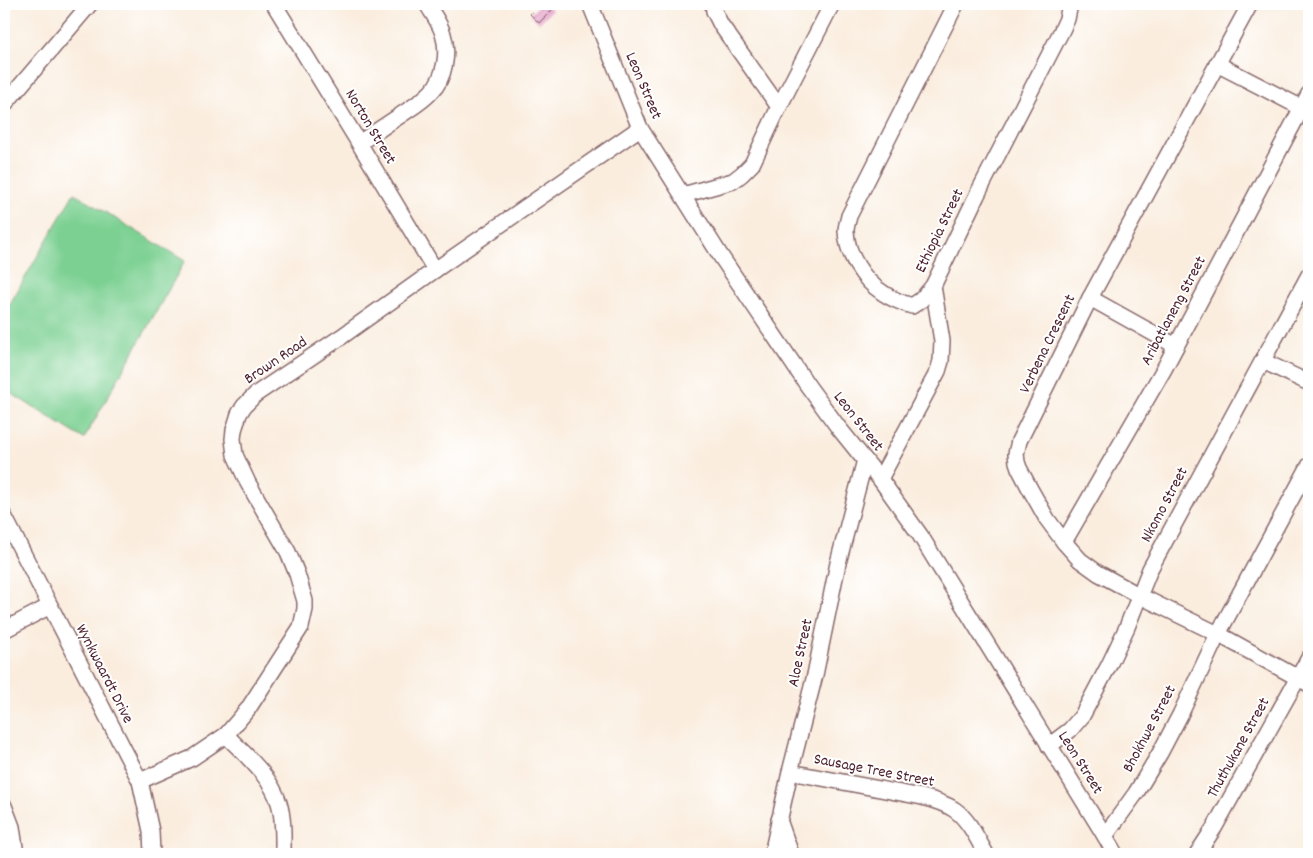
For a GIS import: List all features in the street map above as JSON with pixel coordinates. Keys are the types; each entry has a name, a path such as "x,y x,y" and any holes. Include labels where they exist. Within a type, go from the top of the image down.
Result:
{"street":[{"path":"4,105 90,4"},
{"name":"Norton Street","path":"274,4 435,270"},
{"path":"359,143 422,100 432,91 442,74 445,52 444,35 427,4"},
{"name":"Leon Street","path":"590,4 640,128 720,255 808,386 880,479 920,535 1105,836 1114,854"},
{"path":"713,4 714,11 721,25 779,107"},
{"path":"683,195 733,180 752,164 832,4"},
{"name":"Ethiopia Street","path":"956,4 849,216 846,229 848,246 858,267 869,282 899,302 912,306 921,300 933,286 976,195 1062,32 1070,4"},
{"name":"Verbena Crescent","path":"1250,4 1090,298 1019,441 1016,454 1017,462 1047,519 1080,560 1098,573 1140,596 1218,634 1304,681"},
{"path":"1217,64 1302,108"},
{"name":"Aribatlaneng Street","path":"1064,542 1176,346 1309,94"},
{"name":"Brown Road","path":"140,781 192,758 226,735 248,709 301,627 305,602 297,574 288,552 248,483 235,456 234,430 239,414 249,400 640,128"},
{"name":"Nkomo Street","path":"1049,746 1070,730 1082,716 1129,622 1150,569 1309,275"},
{"path":"880,479 938,372 941,361 942,341 933,286"},
{"path":"1090,298 1176,346"},
{"path":"1263,361 1309,383"},
{"name":"Aloe Street","path":"772,854 790,772 815,675 838,563 865,460"},
{"path":"1218,634 1309,466"},
{"name":"Wynkwaardt Drive","path":"4,516 140,781 151,831 152,854"},
{"path":"4,630 50,606"},
{"name":"Bhokhwe Street","path":"1105,836 1136,793 1160,753 1218,634"},
{"name":"Thuthukane Street","path":"1197,854 1304,681 1309,658"},
{"path":"226,735 271,784 282,816 283,854"},
{"name":"Sausage Tree Street","path":"790,772 922,797 943,803 956,810 964,819 986,854"},
{"path":"4,806 12,827 16,854"},
{"path":"779,820 791,854"}],"green space":[{"path":"74,193 185,261 84,439 4,389 4,314"}],"building":[{"path":"540,4 547,4 552,10 539,23 530,14"}]}
